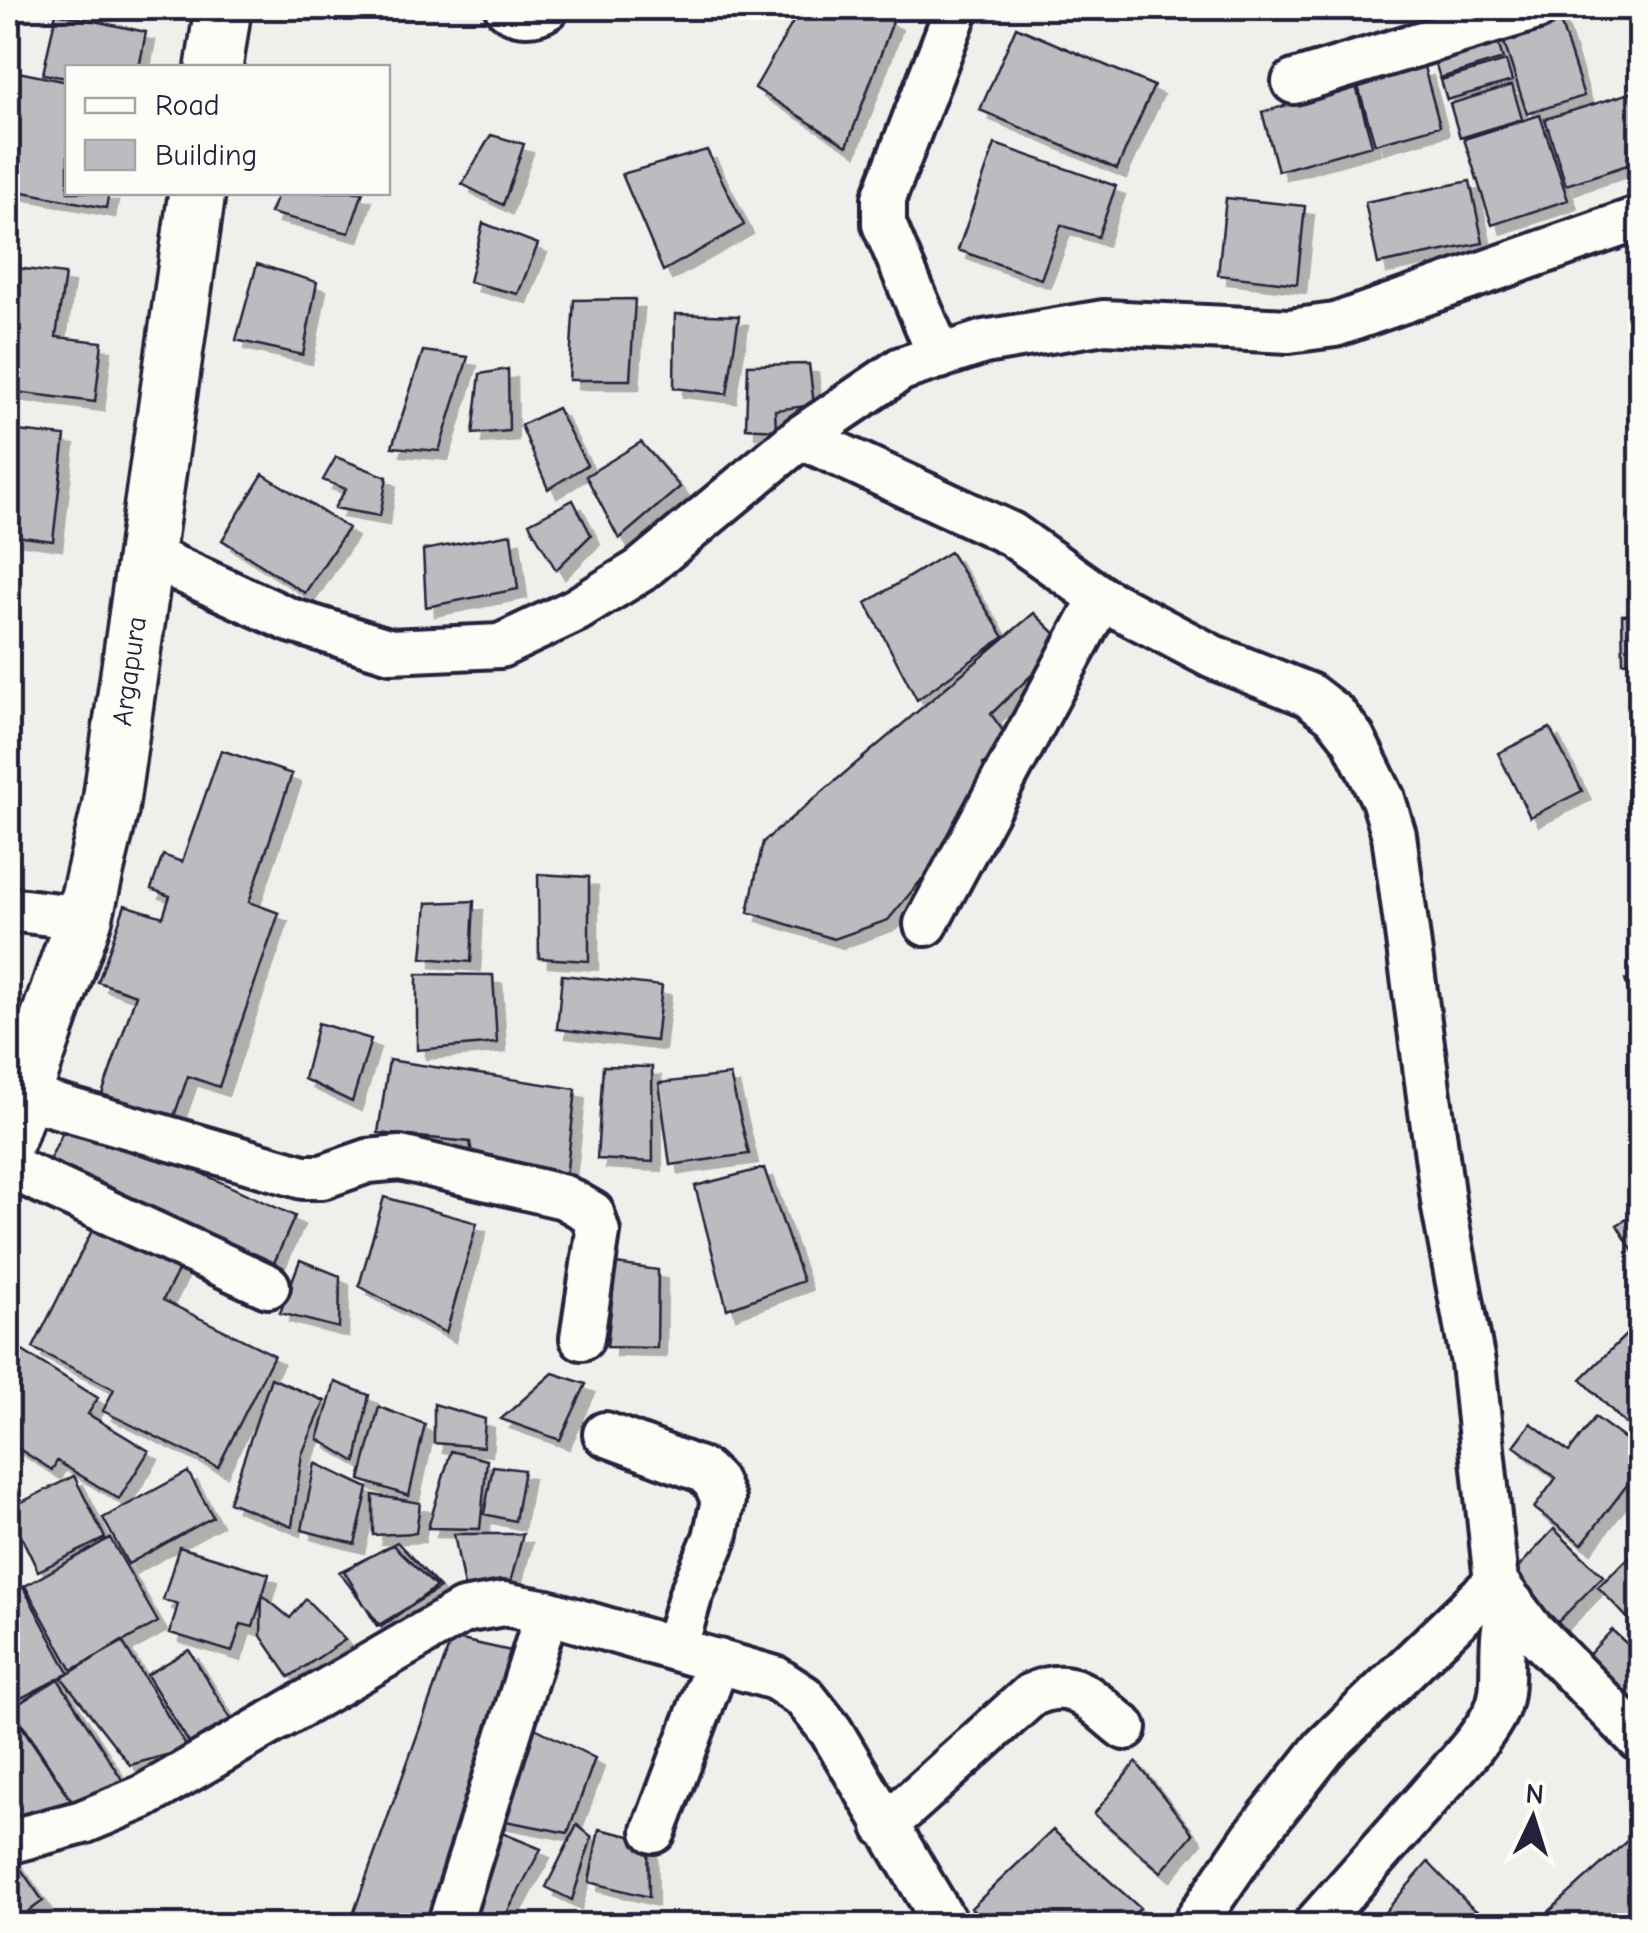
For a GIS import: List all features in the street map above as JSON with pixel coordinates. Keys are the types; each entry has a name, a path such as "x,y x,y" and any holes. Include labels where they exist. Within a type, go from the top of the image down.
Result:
{"highway":[{"path":"214,65 223,8"},
{"name":"Argapura","path":"15,1116 84,918 110,809 197,195"}],"street":[{"path":"507,8 516,14 546,8"},
{"path":"940,357 884,224 884,198 957,8"},
{"path":"1294,82 1537,8"},
{"path":"145,554 290,620 391,651 500,646 576,610 641,570 801,437 901,370 984,342 1104,322 1289,332 1335,325 1640,218"},
{"path":"801,437 1012,534 1101,598 1213,657 1309,695 1336,715 1353,738 1383,799 1394,835 1444,1208 1473,1363 1504,1593 1500,1696 1496,1712 1470,1750 1314,1926"},
{"path":"926,924 1101,598"},
{"path":"8,909 84,918"},
{"path":"15,1116 303,1177 322,1177 368,1161 400,1158 564,1196 592,1213 598,1232 582,1338"},
{"path":"8,1166 268,1286"},
{"path":"604,1434 704,1471 716,1482 723,1500 715,1538 690,1596 675,1648"},
{"path":"1504,1593 1529,1627 1640,1740"},
{"path":"1193,1926 1254,1838 1324,1748 1504,1593"},
{"path":"8,1842 83,1822 142,1798 463,1611 504,1604 548,1612 775,1678 804,1696 831,1731 947,1926"},
{"path":"449,1926 548,1612"},
{"path":"654,1831 718,1661"},
{"path":"885,1826 1031,1695 1050,1686 1070,1686 1125,1728"}],"building":[{"path":"801,8 869,8 893,21 847,146 755,88"},
{"path":"56,13 146,32 140,65 65,65 65,78 43,74"},
{"path":"1558,15 1584,96 1527,114 1501,33"},
{"path":"1493,26 1503,59 1440,78 1430,46"},
{"path":"1016,27 1154,86 1117,169 980,110"},
{"path":"1506,61 1512,81 1447,100 1441,80"},
{"path":"1424,67 1440,126 1375,144 1358,86"},
{"path":"8,70 65,81 65,195 108,195 106,208 8,189"},
{"path":"1512,85 1522,119 1460,138 1450,104"},
{"path":"1356,86 1372,145 1278,171 1262,112"},
{"path":"1640,90 1640,161 1566,185 1545,119"},
{"path":"1540,115 1568,200 1492,225 1464,139"},
{"path":"491,135 524,144 503,205 462,184"},
{"path":"995,144 1116,186 1098,237 1061,225 1041,279 958,250"},
{"path":"707,150 744,225 663,271 622,174"},
{"path":"1470,181 1483,243 1378,264 1365,202"},
{"path":"278,195 362,195 349,233 270,213"},
{"path":"1226,198 1305,206 1297,284 1218,275"},
{"path":"483,223 538,244 518,294 469,282"},
{"path":"257,264 317,282 303,355 236,340"},
{"path":"8,267 65,274 56,337 102,342 95,402 8,391"},
{"path":"635,299 630,380 569,380 574,300"},
{"path":"675,314 739,316 727,394 674,388"},
{"path":"423,351 468,357 439,451 392,447"},
{"path":"809,364 814,405 775,410 776,430 746,428 748,365"},
{"path":"508,369 509,431 473,434 480,374"},
{"path":"557,408 587,465 548,489 521,425"},
{"path":"8,430 65,436 53,541 8,535"},
{"path":"641,442 680,487 619,539 586,476"},
{"path":"336,457 387,477 380,516 334,508 346,489 323,480"},
{"path":"263,474 348,528 305,593 222,540"},
{"path":"573,500 591,535 556,570 529,523"},
{"path":"511,534 518,589 426,607 423,550"},
{"path":"950,552 1004,637 917,700 866,603"},
{"path":"1034,613 1065,643 991,714 1012,744 983,764 997,789 888,920 834,939 748,912 763,842"},
{"path":"1640,614 1640,661 1623,662 1622,615"},
{"path":"1550,728 1582,791 1530,817 1498,753"},
{"path":"221,750 292,774 249,902 279,913 219,1087 188,1076 169,1131 98,1106 136,995 98,982 125,905 163,917 170,896 151,889 163,855 182,862"},
{"path":"538,874 589,877 589,961 539,958"},
{"path":"474,901 471,962 422,958 427,903"},
{"path":"417,974 493,975 497,1043 417,1050"},
{"path":"562,975 662,986 656,1041 557,1029"},
{"path":"1640,975 1640,1025 1625,980"},
{"path":"318,1023 371,1039 352,1102 304,1079"},
{"path":"389,1060 576,1089 565,1186 474,1165 470,1142 378,1133"},
{"path":"603,1066 652,1067 653,1162 597,1159"},
{"path":"730,1075 749,1154 670,1165 659,1083"},
{"path":"71,1114 295,1216 269,1274 44,1172"},
{"path":"764,1168 803,1281 727,1309 695,1186"},
{"path":"384,1197 477,1223 446,1333 359,1286"},
{"path":"1640,1211 1640,1263 1617,1225"},
{"path":"101,1213 186,1255 163,1300 274,1355 218,1467 103,1411 114,1389 33,1348"},
{"path":"300,1260 340,1276 339,1328 280,1313"},
{"path":"616,1264 658,1270 657,1348 607,1347"},
{"path":"1640,1321 1640,1439 1581,1379"},
{"path":"8,1342 98,1398 88,1414 149,1451 119,1499 57,1461 52,1470 8,1442"},
{"path":"553,1373 586,1384 560,1440 501,1419"},
{"path":"271,1378 325,1401 302,1454 292,1527 229,1502"},
{"path":"335,1382 369,1395 356,1462 318,1439"},
{"path":"434,1404 485,1419 483,1447 434,1443"},
{"path":"379,1407 425,1424 409,1496 360,1480"},
{"path":"1595,1417 1640,1450 1640,1468 1582,1544 1534,1508 1556,1478 1514,1446 1531,1423 1569,1452"},
{"path":"451,1451 487,1460 480,1529 428,1528"},
{"path":"315,1463 368,1488 355,1544 302,1530"},
{"path":"493,1466 524,1470 515,1521 484,1514"},
{"path":"188,1472 213,1517 128,1564 103,1518"},
{"path":"74,1476 105,1538 38,1571 8,1509"},
{"path":"373,1495 420,1503 416,1533 373,1535"},
{"path":"1554,1529 1603,1576 1554,1626 1520,1594 1527,1586 1513,1573"},
{"path":"454,1534 523,1534 509,1587 464,1587"},
{"path":"110,1538 158,1622 72,1670 25,1586"},
{"path":"397,1542 440,1588 377,1626 344,1571"},
{"path":"393,1545 436,1587 381,1627 339,1572"},
{"path":"179,1547 269,1574 253,1627 241,1624 232,1652 170,1633 178,1604 163,1600"},
{"path":"1640,1547 1640,1621 1635,1626 1598,1587"},
{"path":"23,1587 69,1673 17,1700 8,1682 8,1595"},
{"path":"262,1595 290,1618 306,1599 345,1640 289,1677 261,1636"},
{"path":"1612,1630 1640,1656 1640,1712 1579,1665"},
{"path":"452,1638 511,1651 427,1926 354,1926 350,1923"},
{"path":"122,1641 188,1749 130,1765 62,1678"},
{"path":"189,1650 232,1721 191,1746 147,1675"},
{"path":"58,1679 123,1781 78,1810 12,1708"},
{"path":"10,1709 73,1803 8,1822"},
{"path":"529,1725 595,1758 568,1833 490,1818"},
{"path":"1136,1762 1193,1834 1161,1872 1094,1814"},
{"path":"577,1825 592,1837 572,1900 546,1887"},
{"path":"490,1828 541,1849 500,1926 456,1926"},
{"path":"599,1829 648,1840 649,1897 589,1882"},
{"path":"1640,1829 1640,1926 1533,1926"},
{"path":"1053,1830 1140,1908 1123,1926 987,1926 971,1908"},
{"path":"11,1855 43,1901 8,1926 8,1858"},
{"path":"1428,1862 1471,1907 1498,1926 1373,1926"}]}
